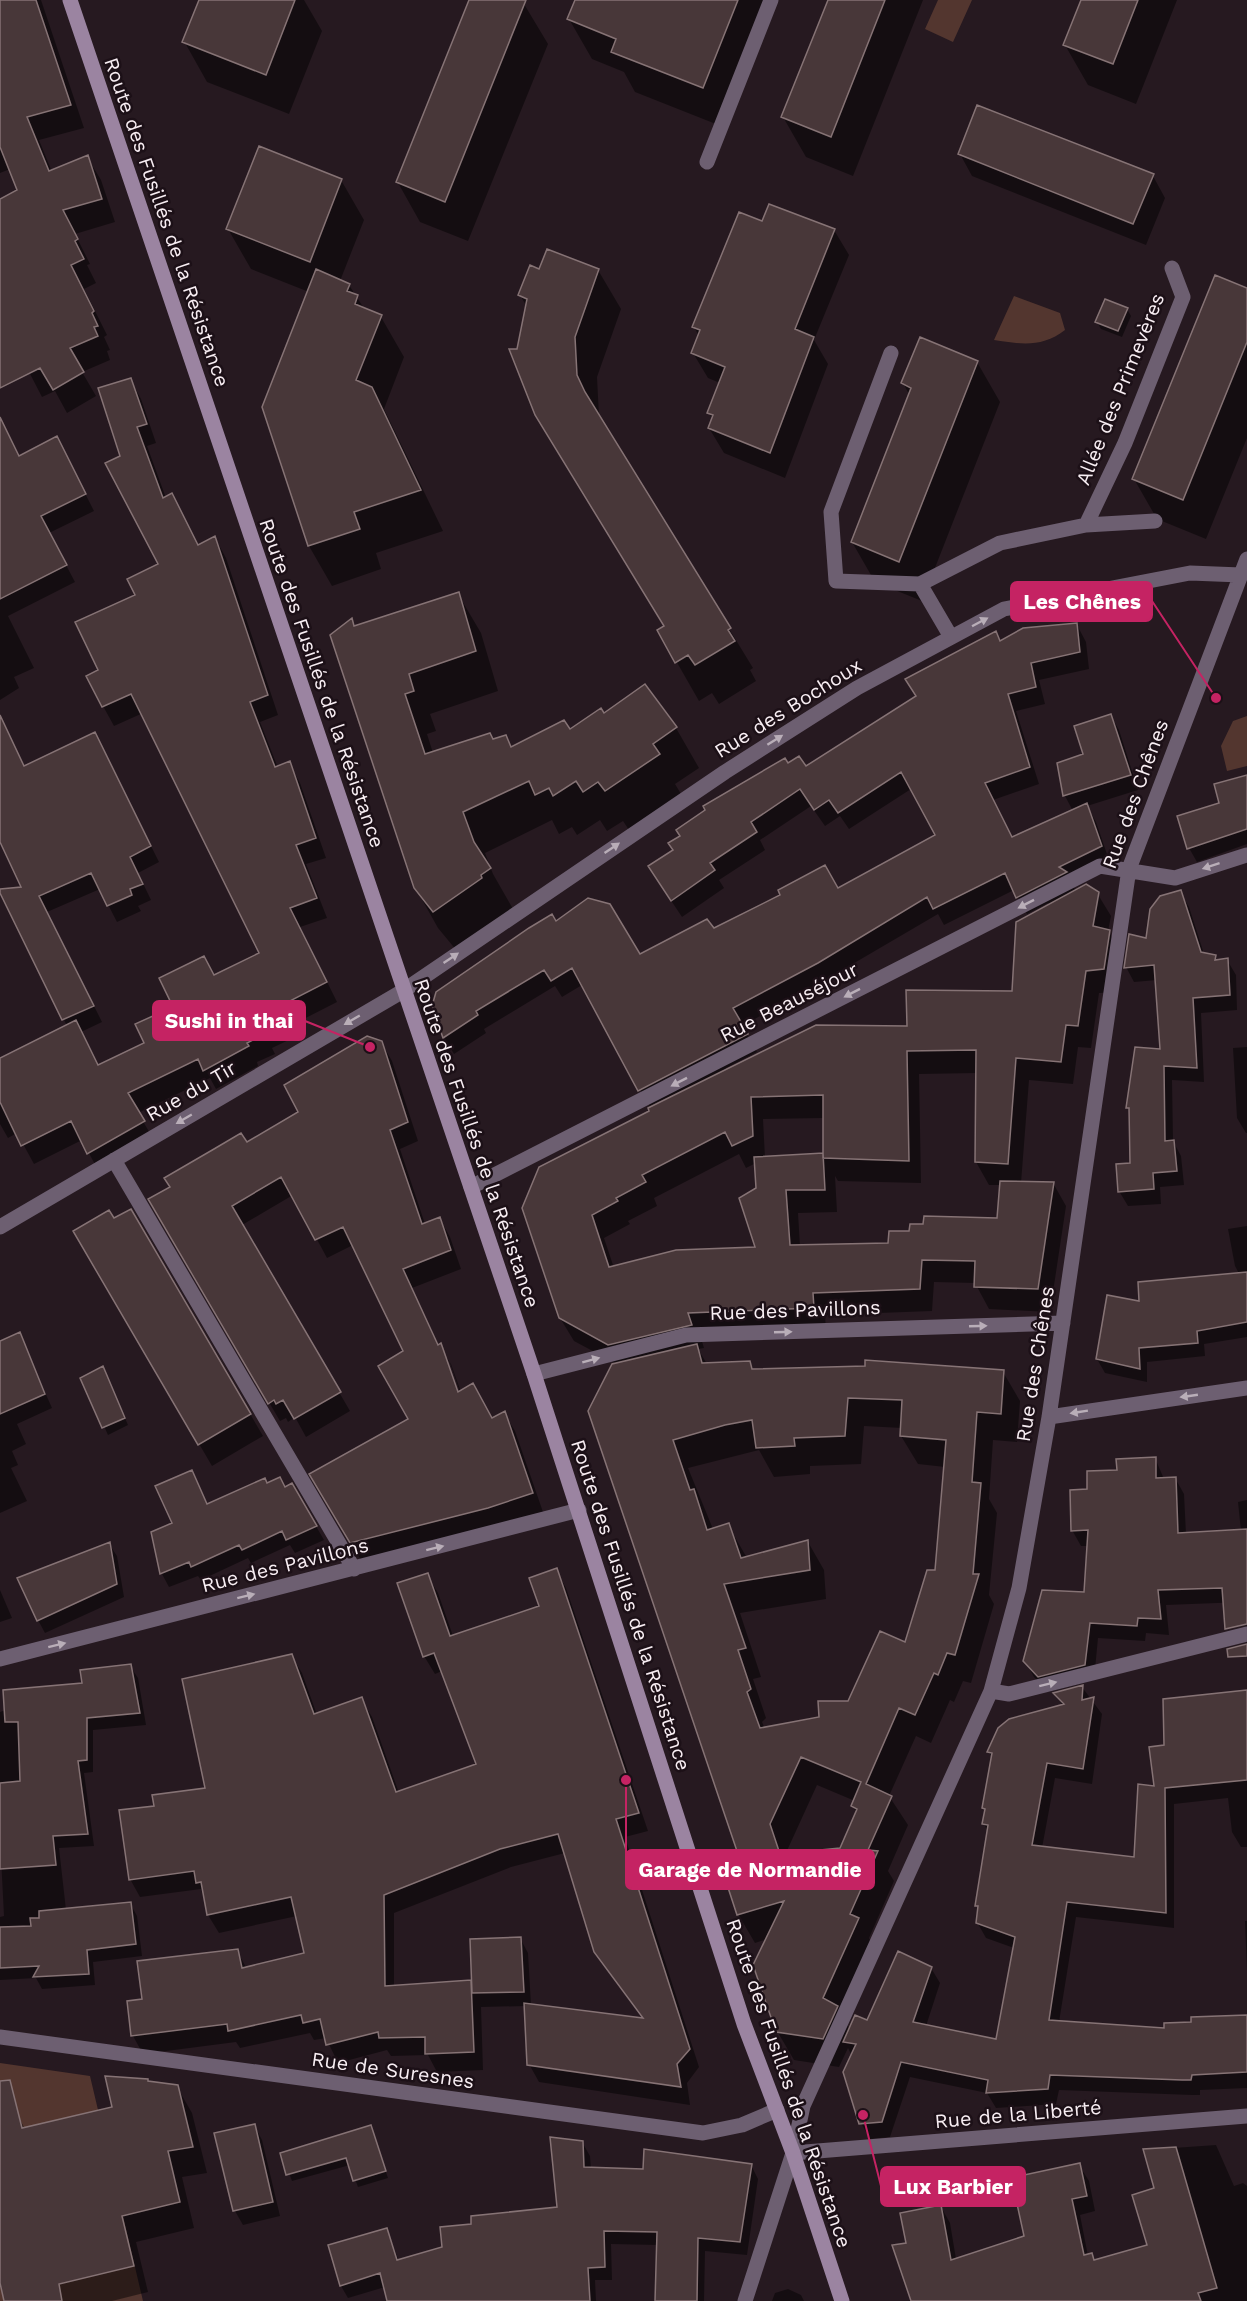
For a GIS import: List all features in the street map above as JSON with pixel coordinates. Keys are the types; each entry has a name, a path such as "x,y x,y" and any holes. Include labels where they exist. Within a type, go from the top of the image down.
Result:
{"main road":[{"name":"Route des Fusillés de la Résistance","path":"70,0 534,1374 744,2024 793,2153 842,2301"}],"street":[{"path":"707,162 771,0"},
{"name":"Allée des Primevères","path":"1086,525 1125,443 1183,297 1172,268"},
{"path":"891,353 831,512 836,580 920,584 1000,543 1086,525 1155,521"},
{"name":"Rue des Chênes","path":"745,2301 793,2153 803,2106 991,1691 1019,1588 1049,1417 1129,869 1247,559"},
{"name":"Rue des Bochoux","path":"403,991 725,772 857,688 1004,609 1190,573 1241,574"},
{"path":"920,584 951,637"},
{"name":"Rue Beauséjour","path":"471,1187 1100,866 1175,878 1247,855"},
{"name":"Rue du Tir","path":"0,1227 403,991"},
{"path":"114,1160 354,1569"},
{"name":"Rue des Pavillons","path":"534,1374 686,1335 1063,1323"},
{"path":"1049,1417 1247,1388"},
{"name":"Rue des Pavillons","path":"0,1659 579,1510"},
{"path":"991,1691 1010,1694 1247,1634"},
{"name":"Rue de Suresnes","path":"0,2037 703,2133 742,2125 777,2109"},
{"name":"Rue de la Liberté","path":"793,2153 1247,2116"}],"shaded area":[{"path":"938,0 972,0 953,42 925,29"},
{"path":"1014,296 1060,313 1065,330 1048,340 1039,342 994,340"},
{"path":"1247,716 1247,766 1227,771 1221,746 1233,721"},
{"path":"0,2063 90,2076 143,2301 0,2301"}],"building":[{"path":"0,0 36,0 71,105 27,117 49,171 88,155 102,199 63,210 78,239 75,241 84,259 71,265 94,311 92,313 98,326 94,327 98,336 70,348 84,372 53,390 40,368 0,388 0,199 17,190 0,147"},
{"path":"199,0 295,0 266,75 182,42"},
{"path":"469,0 526,0 445,202 396,182"},
{"path":"575,0 738,0 703,88 611,52 616,39 567,19"},
{"path":"828,0 885,0 831,137 781,117"},
{"path":"1081,0 1138,0 1113,64 1063,45"},
{"path":"977,105 1154,174 1133,224 958,154"},
{"path":"259,146 342,179 310,262 226,229"},
{"path":"769,204 835,229 795,329 814,337 770,453 708,428 713,415 707,413 725,367 691,353 700,330 692,327 739,212 762,221"},
{"path":"547,249 599,269 575,337 577,375 585,392 731,628 728,630 735,641 695,665 688,655 675,663 657,630 664,626 535,415 509,349 517,349 527,299 518,295 530,265 539,269"},
{"path":"316,269 350,284 347,291 358,295 355,304 382,315 356,380 372,387 421,490 354,512 360,529 308,546 262,407"},
{"path":"1215,275 1247,288 1247,342 1183,500 1132,479"},
{"path":"1105,299 1128,308 1118,331 1095,322"},
{"path":"920,337 978,361 899,562 851,542 911,388 901,383"},
{"path":"131,378 147,424 137,427 163,498 172,493 198,545 215,536 268,695 250,702 275,767 290,761 316,838 296,845 317,898 290,908 327,982 280,1006 285,1017 262,1029 265,1034 247,1043 249,1046 203,1071 198,1059 128,1093 145,1121 87,1154 71,1121 21,1146 0,1102 0,1058 76,1020 98,1065 144,1043 135,1024 173,1007 159,978 204,956 214,975 259,953 131,694 102,707 86,676 98,670 75,622 135,595 127,579 158,564 105,463 120,456 98,388"},
{"path":"0,417 19,456 57,436 86,494 41,516 67,565 0,599"},
{"path":"459,592 476,651 409,674 414,691 405,694 425,754 490,733 493,739 506,735 511,747 564,720 570,729 601,708 604,713 645,684 677,727 653,744 660,754 605,791 598,782 583,792 576,781 553,796 549,788 535,795 529,781 463,812 474,842 491,868 481,875 482,878 433,912 414,888 330,635 352,618 354,626"},
{"path":"1077,623 1080,652 1031,663 1036,687 1008,694 1030,767 985,783 1012,837 1087,803 1102,846 1059,867 1067,872 1016,898 1005,873 933,909 927,897 818,963 733,1008 748,1034 638,1091 572,968 551,981 544,970 476,1011 478,1015 443,1038 432,1006 436,992 529,928 552,914 556,921 588,898 610,904 640,954 707,919 714,928 780,895 778,890 825,865 838,888 935,835 901,772 838,813 829,800 814,810 800,789 751,822 757,832 710,863 715,870 671,901 648,866 673,850 668,843 680,836 676,830 705,810 703,806 785,758 788,763 799,756 806,766 916,696 905,679 996,631 1000,641 1023,628"},
{"path":"1111,714 1131,775 1063,796 1057,763 1083,754 1074,726"},
{"path":"0,715 24,766 95,732 151,846 130,857 143,884 130,889 132,895 107,906 91,873 39,896 94,1006 62,1020 0,893 0,889 21,887 0,842"},
{"path":"1247,775 1247,829 1187,849 1177,816 1219,803 1214,784"},
{"path":"1086,884 1099,892 1093,926 1110,930 1104,969 1086,971 1078,1026 1066,1025 1061,1062 1016,1058 1008,1164 975,1162 976,1050 907,1051 909,1161 823,1158 825,1190 786,1190 790,1245 888,1243 889,1231 909,1231 910,1224 923,1224 924,1216 997,1218 1000,1181 1054,1182 1038,1289 974,1287 975,1261 922,1260 920,1289 813,1293 814,1308 688,1313 692,1325 608,1345 559,1318 522,1208 539,1167 649,1111 648,1108 816,1025 907,1026 906,990 1012,991 1016,922","holes":["823,1095 823,1153 754,1157 756,1188 739,1198 755,1247 676,1250 609,1267 592,1215 618,1201 616,1198 646,1182 642,1175 725,1132 732,1146 753,1136 751,1097"]},
{"path":"1181,890 1201,952 1216,955 1215,960 1228,958 1230,995 1193,998 1197,1068 1164,1066 1165,1141 1174,1140 1177,1171 1153,1173 1154,1189 1118,1192 1116,1164 1130,1163 1129,1108 1126,1108 1135,1047 1160,1049 1154,965 1124,968 1129,934 1146,938 1150,909 1160,896"},
{"path":"367,1036 382,1041 408,1122 390,1130 422,1224 440,1217 451,1250 403,1269 438,1345 441,1343 458,1392 473,1383 492,1418 505,1411 533,1493 488,1508 350,1543 309,1474 408,1419 378,1366 403,1351 343,1227 315,1240 281,1177 232,1206 341,1392 294,1419 283,1400 276,1404 274,1400 268,1404 148,1199 170,1187 164,1178 241,1133 247,1142 298,1112 284,1085"},
{"path":"131,1209 251,1414 198,1445 73,1231 109,1210 114,1218"},
{"path":"1247,1272 1247,1322 1197,1331 1198,1343 1139,1348 1140,1369 1096,1359 1107,1295 1139,1301 1138,1282"},
{"path":"20,1332 45,1394 0,1414 0,1341"},
{"path":"697,1344 702,1363 750,1361 752,1369 865,1366 865,1360 1004,1370 1001,1414 977,1412 972,1482 981,1483 973,1574 979,1574 955,1655 947,1653 938,1675 934,1673 915,1715 899,1708 866,1784 892,1796 868,1850 878,1851 850,1914 859,1918 823,1998 838,2006 823,2039 776,2032 753,1965 784,1901 737,1915 720,1863 740,1860 588,1411 612,1364","holes":["848,1398 902,1400 900,1436 946,1440 935,1570 927,1570 905,1642 880,1631 848,1701 818,1701 819,1717 760,1728 747,1692 751,1689 738,1650 746,1648 724,1584 810,1570 808,1540 741,1558 729,1523 707,1530 694,1489 690,1490 673,1440 752,1420 756,1448 795,1446 794,1438 845,1436","801,1757 861,1782 851,1806 857,1809 840,1848 780,1854 770,1824"]},
{"path":"103,1366 125,1418 102,1428 80,1378"},
{"path":"1156,1457 1156,1478 1176,1477 1178,1533 1247,1529 1247,1624 1225,1629 1222,1588 1158,1590 1161,1619 1138,1618 1137,1626 1090,1623 1085,1665 1038,1677 1023,1661 1042,1590 1084,1592 1088,1530 1071,1531 1070,1490 1087,1489 1087,1471 1117,1470 1116,1459"},
{"path":"192,1470 207,1504 265,1478 267,1483 280,1477 285,1487 292,1483 317,1526 286,1540 282,1531 242,1550 239,1545 191,1567 189,1562 160,1574 151,1532 172,1523 155,1486"},
{"path":"110,1542 117,1584 37,1621 17,1578"},
{"path":"557,1568 639,1813 616,1819 690,2049 677,2064 681,2087 527,2065 524,2003 643,2018 594,1952 558,1834 500,1849 384,1895 385,1986 471,1980 474,2052 425,2054 425,2037 379,2038 378,2032 326,2045 320,2019 303,2023 301,2015 228,2031 227,2024 131,2036 127,2001 142,1999 137,1961 238,1949 242,1968 304,1953 291,1897 207,1915 201,1882 196,1883 194,1871 129,1880 119,1810 154,1806 152,1795 205,1788 182,1679 292,1654 314,1714 362,1697 396,1792 476,1764 434,1653 423,1657 397,1583 428,1573 450,1636 539,1606 529,1578"},
{"path":"1247,1644 1247,1656 1228,1657 1227,1649"},
{"path":"131,1664 140,1713 87,1718 87,1760 78,1761 88,1834 53,1836 56,1865 0,1869 0,1783 20,1781 18,1722 5,1722 3,1690 82,1683 80,1670"},
{"path":"1083,1685 1082,1700 1094,1697 1083,1769 1047,1763 1032,1845 1134,1857 1138,1784 1154,1786 1149,1747 1164,1745 1163,1699 1247,1690 1247,1780 1165,1788 1166,1913 1067,1902 1049,2020 1164,2028 1164,2023 1191,2022 1191,2017 1247,2015 1247,2072 1192,2075 1191,2080 1050,2075 1048,2089 986,2093 988,2080 901,2062 882,2122 859,2124 843,2072 856,2044 843,2042 855,2015 867,2020 898,1951 932,1967 913,2022 996,2039 1015,1937 976,1923 978,1906 975,1906 988,1825 982,1824 985,1809 982,1808 992,1753 987,1752 998,1728 1009,1719 1064,1704 1053,1693"},
{"path":"131,1902 136,1944 87,1950 89,1974 33,1977 39,1966 0,1968 0,1927 31,1926 30,1918 39,1918 39,1911"},
{"path":"521,1937 524,1992 472,1993 470,1939"},
{"path":"105,2076 148,2079 148,2081 178,2085 193,2147 168,2151 180,2202 122,2216 134,2266 59,2284 62,2301 4,2301 0,2283 0,2081 10,2080 22,2128 112,2107"},
{"path":"255,2124 273,2202 233,2211 214,2133"},
{"path":"371,2125 386,2171 353,2181 346,2158 286,2175 280,2153"},
{"path":"550,2137 583,2141 584,2167 643,2169 644,2149 752,2164 740,2242 698,2238 697,2301 655,2301 657,2232 604,2231 605,2267 588,2268 590,2301 387,2301 380,2273 340,2286 328,2245 387,2228 397,2260 442,2247 440,2227 471,2224 471,2216 557,2207"},
{"path":"1176,2147 1217,2288 1198,2293 1201,2301 911,2301 892,2245 906,2243 900,2213 941,2205 951,2260 1024,2236 1012,2181 1016,2180 1015,2177 1080,2163 1087,2196 1072,2199 1084,2255 1092,2253 1094,2260 1147,2245 1132,2195 1154,2188 1143,2149"}],"place":[{"name":"Les Chênes","path":"1216,698"},
{"name":"Sushi in thai","path":"370,1047"},
{"name":"Garage de Normandie","path":"626,1780"},
{"name":"Lux Barbier","path":"863,2115"}]}
